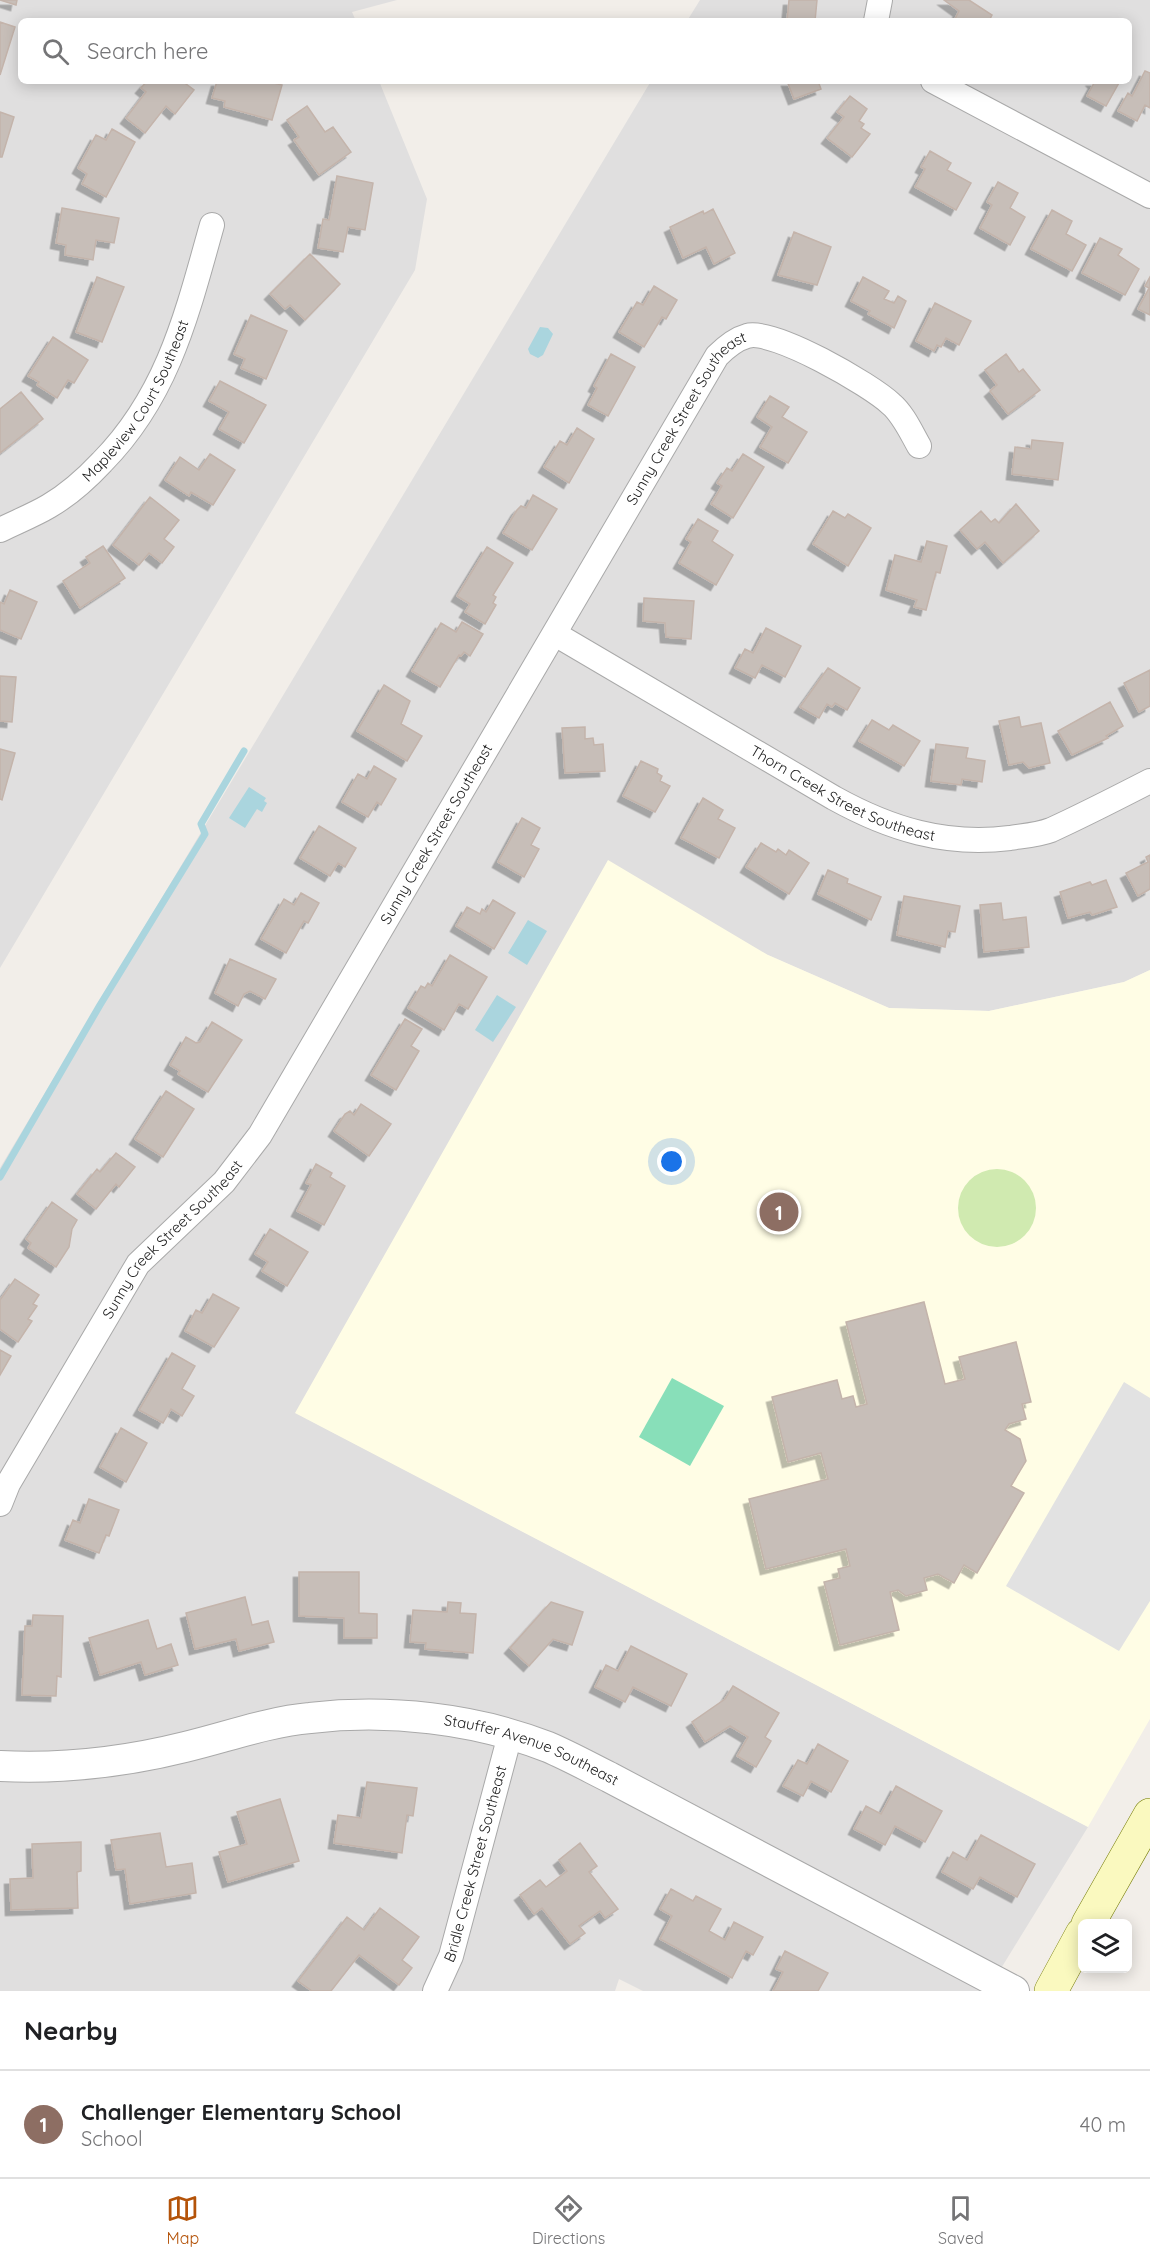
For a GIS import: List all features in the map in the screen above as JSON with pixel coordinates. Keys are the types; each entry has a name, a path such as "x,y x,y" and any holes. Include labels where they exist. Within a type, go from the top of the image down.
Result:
{"main road":[{"path":"1091,1919 1150,1815"},
{"path":"1051,1991 1078,1943"}],"street":[{"path":"877,18 880,0"},
{"path":"939,84 1150,196"},
{"name":"Mapleview Court Southeast","path":"0,530 51,505 90,475 125,438 153,396 172,358 212,225"},
{"name":"Sunny Creek Street Southeast","path":"0,1503 8,1484 138,1264 224,1182 260,1135 717,356 748,335 769,336 854,379 892,404 919,446"},
{"name":"Thorn Creek Street Southeast","path":"555,634 834,798 879,821 913,833 949,840 985,841 1029,836 1081,817 1150,781"},
{"name":"Stauffer Avenue Southeast","path":"0,1766 40,1768 111,1762 184,1748 261,1727 310,1718 405,1717 454,1722 510,1735 548,1747 1014,1991"},
{"name":"Bridle Creek Street Southeast","path":"435,1991 451,1956 510,1735"}],"shaded area":[{"path":"0,0 397,0 352,12 355,18 18,18 18,84 380,84 427,199 415,270 0,968"},
{"path":"700,0 1150,0 1150,970 1124,982 989,1011 889,1008 768,955 296,1413 1088,1827 987,1991 643,1991 619,1979 615,1991 0,1991 0,1168 649,84 1132,84 1132,18 689,18"},
{"path":"608,860 768,955 889,1008 989,1011 1124,982 1150,970 1150,1719 1088,1827 295,1413"},
{"path":"1124,1382 1150,1398 1150,1601 1119,1651 1006,1586"}],"green space":[{"path":"989,1169 1005,1169 1019,1175 1030,1186 1036,1200 1036,1216 1030,1230 1019,1241 1005,1247 989,1247 975,1241 964,1230 958,1216 958,1200 964,1186 975,1175"},
{"path":"672,1378 724,1406 690,1466 639,1437"}],"water":[{"path":"540,327 548,328 553,334 543,355 538,358 530,354 528,349"},
{"path":"249,787 266,798 264,801 267,803 262,812 257,809 245,828 229,818"},
{"path":"528,920 547,931 527,965 508,953"},
{"path":"497,995 516,1007 493,1042 475,1030"}],"building":[{"path":"0,0 17,0 16,5"},
{"path":"789,0 817,0 815,18 787,18"},
{"path":"944,0 969,0 992,15 990,18 956,18 959,11"},
{"path":"0,22 15,27 0,75"},
{"path":"1145,71 1150,73 1150,108 1145,105 1137,121 1118,111 1128,93 1132,96"},
{"path":"144,84 186,84 194,90 175,114 166,106 145,133 126,118 146,92 141,88"},
{"path":"216,84 282,85 272,120 224,107 225,101 212,98"},
{"path":"788,84 819,84 821,89 794,99"},
{"path":"1093,84 1118,84 1106,106 1087,96"},
{"path":"850,96 867,109 859,121 864,124 861,128 870,134 852,157 827,138 844,117 837,112"},
{"path":"307,106 325,132 333,127 351,152 319,175 294,140 299,137 287,120"},
{"path":"0,112 14,117 2,157 0,157"},
{"path":"112,129 135,142 106,197 82,184 87,174 78,168 96,135 106,140"},
{"path":"930,151 951,163 947,170 971,183 956,210 915,187 925,169 921,167"},
{"path":"337,176 373,183 365,230 348,227 343,252 318,248 323,219 329,220"},
{"path":"998,182 1018,193 1010,208 1025,217 1010,245 980,228 992,205 987,202"},
{"path":"62,208 119,218 114,243 96,240 93,260 65,255 66,245 56,243"},
{"path":"713,209 735,253 714,264 706,247 683,258 670,227 703,211 704,214"},
{"path":"1052,210 1072,221 1066,234 1086,245 1072,271 1031,249"},
{"path":"794,232 831,247 817,285 778,275"},
{"path":"1100,238 1122,249 1118,255 1139,269 1125,295 1082,273"},
{"path":"310,254 340,284 305,320 290,305 285,309 270,294"},
{"path":"97,277 124,287 102,342 76,332"},
{"path":"863,277 889,291 884,299 894,303 898,296 906,301 894,328 868,314 870,311 851,301"},
{"path":"1150,277 1150,315 1138,309 1149,288 1145,286"},
{"path":"654,286 677,300 666,319 662,317 644,347 619,332 637,302 643,305"},
{"path":"935,303 971,321 959,345 946,338 941,347 937,345 934,351 916,341"},
{"path":"251,315 287,331 266,379 241,368 245,359 234,354"},
{"path":"53,337 88,360 74,383 68,380 57,398 37,385 39,382 28,376"},
{"path":"611,354 635,367 608,416 588,405 597,388 594,386"},
{"path":"1006,354 1019,372 1023,369 1040,390 1008,414 990,391 997,385 985,370"},
{"path":"220,381 266,405 244,443 219,429 229,412 209,401"},
{"path":"21,392 43,419 0,453 0,409"},
{"path":"770,396 789,407 782,417 807,432 788,463 760,447 772,427 757,417"},
{"path":"577,428 594,439 569,483 544,467 560,441 567,445"},
{"path":"1032,440 1063,443 1058,480 1012,474 1015,447 1031,449"},
{"path":"210,454 235,470 213,505 191,492 189,496 165,480 180,457 199,470"},
{"path":"743,454 764,467 733,518 711,504 722,486 717,483 727,468 732,471"},
{"path":"533,495 557,509 532,550 503,533 517,510 521,506 526,508"},
{"path":"150,497 179,520 164,539 174,547 162,563 149,553 139,565 113,545"},
{"path":"1016,504 1039,531 1003,563 985,542 977,549 960,530 981,511 991,522 995,519 999,523"},
{"path":"833,511 845,518 848,514 871,528 848,566 813,544"},
{"path":"698,519 718,531 712,541 733,555 716,585 679,563 691,542 686,539"},
{"path":"927,541 947,546 940,573 936,572 926,610 914,607 917,600 886,590 895,555 921,562"},
{"path":"103,546 125,578 80,608 63,581 90,563 86,557"},
{"path":"487,547 513,563 493,595 496,597 493,603 496,605 485,624 465,612 470,604 457,596"},
{"path":"10,590 37,602 21,639 0,630 0,602 4,604"},
{"path":"644,598 694,601 691,639 666,637 665,623 643,621"},
{"path":"462,622 483,634 470,656 464,652 461,656 459,655 440,687 412,671 441,623 456,632"},
{"path":"766,628 801,646 785,677 762,665 755,678 735,668 745,649 753,653"},
{"path":"828,668 860,688 847,710 835,703 832,707 827,704 819,718 800,707"},
{"path":"1150,670 1150,706 1139,712 1124,683"},
{"path":"0,676 16,677 12,722 0,721"},
{"path":"384,685 410,701 401,724 422,736 407,761 357,731"},
{"path":"1110,702 1123,726 1106,736 1108,738 1072,755 1058,731"},
{"path":"1019,717 1021,727 1041,723 1050,763 1029,768 1023,762 1009,765 999,721"},
{"path":"872,720 889,730 893,725 920,741 904,766 859,741"},
{"path":"585,727 585,739 593,738 594,745 603,744 605,771 565,773 562,728"},
{"path":"936,744 968,748 966,758 985,761 982,782 962,779 961,785 931,781"},
{"path":"0,749 15,753 2,800 0,799"},
{"path":"641,761 658,769 657,773 662,776 660,781 670,786 655,812 623,796"},
{"path":"374,766 396,779 381,805 377,802 368,817 342,802 358,774 367,779"},
{"path":"703,798 723,810 718,819 735,828 719,858 681,838"},
{"path":"522,818 540,828 531,845 539,849 524,877 498,862"},
{"path":"319,826 356,848 345,867 338,863 330,876 300,858"},
{"path":"761,843 776,852 778,849 786,855 789,850 809,863 789,894 746,867"},
{"path":"1150,855 1150,889 1138,896 1126,873 1148,862 1146,857"},
{"path":"828,870 848,879 847,883 881,897 871,920 818,894"},
{"path":"1106,880 1117,907 1092,915 1090,912 1068,918 1060,892 1090,882 1092,885"},
{"path":"301,893 319,903 308,923 304,921 286,953 261,939 284,899 294,905"},
{"path":"904,896 960,906 955,932 948,931 945,947 897,935"},
{"path":"493,900 515,913 494,949 456,926 467,907 480,914 482,909 486,912"},
{"path":"1001,903 1003,920 1026,917 1029,947 984,952 980,905"},
{"path":"450,955 487,977 468,1009 459,1004 444,1030 408,1008 421,986 425,988 428,983 432,986"},
{"path":"230,959 276,979 265,999 250,991 244,994 238,1006 215,993"},
{"path":"405,1019 422,1029 411,1046 419,1051 396,1090 371,1075"},
{"path":"212,1022 242,1040 208,1092 178,1074 180,1071 170,1065 186,1037 196,1043 200,1042"},
{"path":"166,1091 194,1109 163,1157 135,1139"},
{"path":"361,1104 391,1124 369,1156 334,1131 345,1114 350,1111 354,1115"},
{"path":"116,1153 135,1167 119,1187 116,1184 96,1209 77,1194 97,1169 100,1172"},
{"path":"316,1164 332,1173 330,1177 345,1186 324,1225 297,1211 311,1185 306,1183"},
{"path":"52,1202 77,1220 72,1229 69,1247 56,1267 28,1248 31,1243 26,1239"},
{"path":"270,1229 308,1252 287,1286 262,1271 268,1262 255,1254"},
{"path":"15,1279 39,1295 33,1304 37,1306 28,1319 32,1321 18,1342 0,1329 0,1300"},
{"path":"213,1294 239,1308 214,1347 185,1331 196,1310 202,1313"},
{"path":"924,1302 945,1384 965,1379 959,1357 1016,1342 1031,1402 1022,1404 1026,1419 1009,1424 1005,1430 1020,1439 1026,1461 1011,1486 1024,1493 977,1573 964,1565 954,1583 938,1574 924,1578 927,1590 906,1596 898,1590 890,1592 899,1630 840,1645 824,1582 840,1578 838,1569 850,1566 846,1549 766,1569 749,1499 828,1479 821,1453 788,1462 772,1397 837,1380 842,1399 853,1396 856,1407 867,1404 846,1322"},
{"path":"0,1350 11,1356 0,1375"},
{"path":"172,1353 195,1366 182,1389 194,1396 182,1416 171,1409 163,1423 139,1410"},
{"path":"121,1428 147,1443 126,1482 100,1467"},
{"path":"89,1499 119,1510 109,1536 106,1535 99,1553 65,1540 73,1520 80,1523"},
{"path":"299,1572 359,1572 359,1613 377,1614 377,1638 344,1638 344,1618 299,1616"},
{"path":"245,1597 252,1625 268,1621 274,1642 239,1651 236,1639 195,1649 186,1613"},
{"path":"448,1602 461,1603 460,1613 476,1614 473,1653 425,1649 426,1643 410,1642 413,1610 447,1612"},
{"path":"551,1602 583,1612 572,1645 553,1639 529,1666 510,1648"},
{"path":"33,1615 63,1616 61,1677 57,1676 56,1696 22,1695 25,1626 32,1626"},
{"path":"148,1620 157,1649 171,1644 178,1665 145,1675 141,1662 100,1675 89,1638"},
{"path":"631,1646 687,1674 671,1706 633,1687 625,1702 595,1687 606,1665 618,1671"},
{"path":"733,1686 779,1713 765,1737 771,1741 756,1767 737,1756 748,1737 730,1726 705,1742 692,1722 725,1699"},
{"path":"818,1744 848,1761 831,1792 811,1781 803,1796 783,1786 798,1760 807,1764"},
{"path":"367,1782 417,1788 413,1816 407,1815 402,1853 334,1843 338,1815 361,1818"},
{"path":"896,1786 942,1811 925,1842 895,1826 885,1845 854,1829 866,1806 881,1814"},
{"path":"280,1799 299,1861 228,1882 219,1852 247,1844 237,1812"},
{"path":"160,1833 166,1867 192,1863 196,1893 130,1904 125,1869 116,1870 111,1840"},
{"path":"981,1835 1035,1864 1017,1897 980,1877 973,1889 942,1872 953,1852 967,1860"},
{"path":"81,1842 81,1871 77,1872 78,1908 11,1910 10,1879 33,1878 32,1844"},
{"path":"580,1843 597,1866 589,1872 618,1909 605,1918 600,1911 579,1926 585,1933 570,1944 542,1908 534,1914 520,1895 540,1880 546,1887 567,1871 559,1860"},
{"path":"671,1889 693,1901 696,1896 721,1909 709,1931 725,1940 734,1922 763,1937 753,1955 746,1951 732,1978 660,1939 672,1916 660,1909"},
{"path":"380,1908 419,1937 402,1960 412,1968 399,1985 359,1955 331,1991 312,1991 298,1981 347,1917 364,1930"},
{"path":"785,1951 828,1973 818,1991 773,1991 783,1972 776,1969"}],"waterway":[{"path":"0,1177 100,1005 205,834 201,824 244,751"}],"place":[{"name":"Challenger Elementary School","path":"779,1212"}]}
